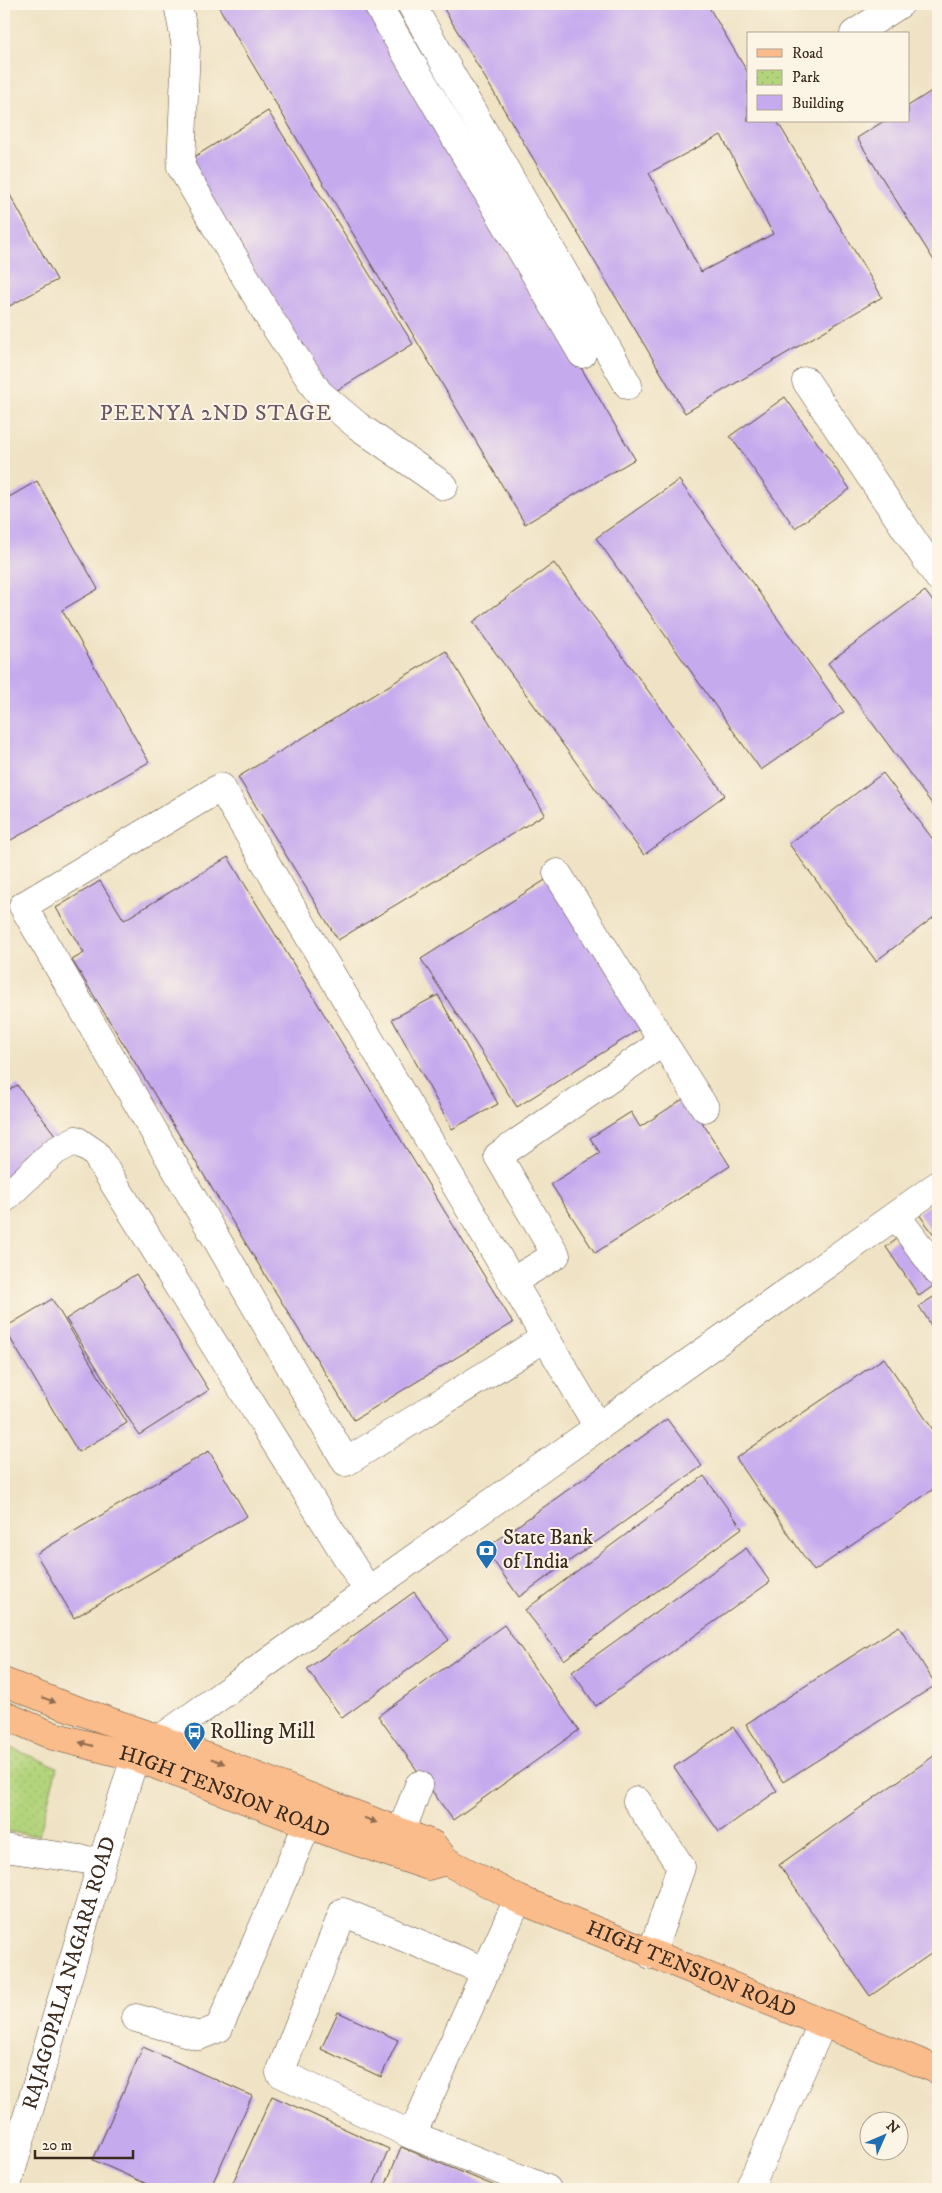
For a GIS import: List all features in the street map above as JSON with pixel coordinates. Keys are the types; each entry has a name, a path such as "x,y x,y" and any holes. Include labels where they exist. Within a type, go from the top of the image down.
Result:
{"main road":[{"name":"HIGH TENSION ROAD","path":"4,1682 57,1703 160,1739 432,1844 446,1861 518,1899 938,2070"},
{"name":"HIGH TENSION ROAD","path":"4,1715 53,1736 136,1757 308,1823 428,1866 446,1861"},
{"path":"136,1757 160,1739"}],"street":[{"path":"178,4 186,47 181,167 270,319 319,393 358,426 444,486"},
{"path":"377,4 582,354"},
{"path":"411,4 628,385"},
{"path":"857,32 900,4"},
{"path":"806,381 938,577"},
{"path":"545,1338 346,1462 23,906 221,787 598,1427"},
{"path":"557,873 704,1108"},
{"path":"513,1281 556,1255 498,1156 664,1042"},
{"path":"4,1199 55,1151 76,1140 95,1153 368,1591"},
{"path":"160,1739 938,1185"},
{"path":"896,1215 938,1272"},
{"name":"RAJAGOPALA NAGARA ROAD","path":"6,2189 102,1862 136,1757"},
{"path":"402,1832 419,1785"},
{"path":"638,1801 681,1866 652,1955"},
{"path":"136,2018 199,2036 219,2028 308,1823"},
{"path":"4,1848 102,1862"},
{"path":"412,2135 518,1899"},
{"path":"485,1972 343,1912 280,2073 412,2135 547,2189"},
{"path":"749,2189 822,2024"}],"green space":[{"path":"4,1745 57,1767 39,1836 4,1831"}],"building":[{"path":"217,4 366,4 635,459 525,524"},
{"path":"441,4 707,4 747,71 747,122 778,122 882,297 685,413","holes":["721,135 773,234 701,272 649,173"]},
{"path":"938,87 938,267 857,138 882,122 910,122 910,105"},
{"path":"268,111 413,344 331,394 186,162"},
{"path":"4,184 57,280 4,309"},
{"path":"785,397 850,489 795,528 730,436"},
{"path":"679,480 844,712 761,770 596,538"},
{"path":"37,481 98,589 62,610 149,762 4,844 4,500"},
{"path":"554,563 725,795 644,855 473,622"},
{"path":"925,591 938,608 938,812 828,663"},
{"path":"446,651 545,814 338,940 238,777"},
{"path":"883,773 938,846 938,914 876,961 789,844"},
{"path":"228,857 513,1323 354,1420 72,960 84,953 56,908 100,881 124,920"},
{"path":"550,877 646,1025 517,1107 421,959"},
{"path":"438,995 498,1104 452,1129 392,1019"},
{"path":"17,1085 59,1140 4,1181 4,1094"},
{"path":"686,1097 730,1166 595,1253 551,1184 600,1153 590,1138 631,1112 640,1127"},
{"path":"938,1198 938,1240 918,1213"},
{"path":"903,1235 936,1284 919,1296 886,1247"},
{"path":"136,1274 209,1390 139,1435 66,1319"},
{"path":"938,1294 938,1336 919,1306"},
{"path":"52,1299 127,1423 78,1452 4,1328"},
{"path":"884,1358 938,1437 938,1486 814,1571 736,1458"},
{"path":"667,1419 702,1466 519,1597 485,1549"},
{"path":"209,1451 247,1516 74,1618 36,1554"},
{"path":"704,1476 742,1528 564,1660 525,1610"},
{"path":"746,1548 770,1582 596,1706 572,1672"},
{"path":"414,1592 449,1640 342,1718 307,1669"},
{"path":"504,1625 579,1730 453,1820 378,1716"},
{"path":"899,1626 936,1685 783,1782 746,1724"},
{"path":"733,1727 777,1791 719,1832 674,1767"},
{"path":"938,1753 938,1949 870,1996 779,1865"},
{"path":"338,2012 398,2040 381,2077 321,2049"},
{"path":"143,2047 252,2096 210,2189 158,2189 93,2160"},
{"path":"272,2096 389,2149 372,2189 230,2189"},
{"path":"401,2147 502,2189 384,2189"}],"place":[{"name":"State Bank of India","path":"487,1569"},
{"name":"Rolling Mill","path":"194,1751"}],"district":[{"name":"PEENYA 2ND STAGE","path":"216,413"}]}
